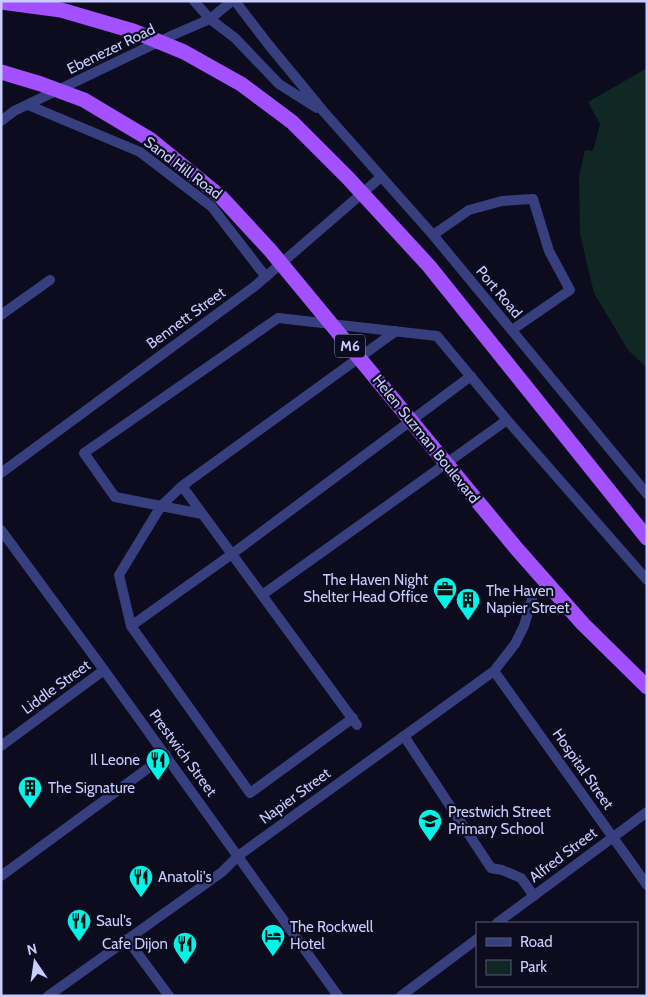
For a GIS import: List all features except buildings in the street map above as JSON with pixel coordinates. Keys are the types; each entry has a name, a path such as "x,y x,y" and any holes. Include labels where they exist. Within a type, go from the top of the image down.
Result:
{"main road":[{"path":"1,2 61,10 132,31 184,52 241,84 292,122 348,178 429,266 647,538"},
{"name":"Helen Suzman Boulevard","path":"1,72 84,100 151,140 221,197 270,250 516,548 583,624 647,687"}],"street":[{"name":"Port Road","path":"194,1 210,19 235,38 279,84 324,112"},
{"name":"Port Road","path":"233,1 324,112 512,330 647,494"},
{"name":"Ebenezer Road","path":"1,121 14,111 28,104 210,19 233,1"},
{"name":"Sand Hill Road","path":"28,104 140,152 212,207 266,277"},
{"name":"Bennett Street","path":"1,473 247,292 381,177"},
{"path":"432,235 469,210 502,201 533,199 549,251 570,290 512,330"},
{"path":"1,315 50,280"},
{"path":"202,514 115,498 84,453 278,318 437,336 507,420 647,580"},
{"path":"182,486 355,721 250,793 131,626 119,575 161,506 182,486 396,331"},
{"path":"131,626 232,554 471,376"},
{"path":"262,595 507,420"},
{"name":"Prestwich Street","path":"1,530 166,755 338,996"},
{"path":"635,567 647,587"},
{"name":"Napier Street","path":"48,996 222,872 238,856 494,670 515,644 524,626 532,599"},
{"name":"Liddle Street","path":"1,746 104,670"},
{"name":"Hospital Street","path":"494,670 647,885"},
{"path":"404,736 491,868 502,870 521,878 534,896"},
{"path":"1,876 166,755"},
{"name":"Alfred Street","path":"498,922 647,812"},
{"path":"127,939 169,996"},
{"path":"401,996 476,940"}],"green space":[{"path":"647,68 647,368 628,350 594,293 580,234 579,176 585,150 593,151 600,124 588,102"}],"place":[{"name":"The Haven Night Shelter Head Office","path":"445,610"},
{"name":"The Haven Napier Street","path":"468,621"},
{"name":"Il Leone","path":"158,781"},
{"name":"The Signature","path":"30,809"},
{"name":"Prestwich Street Primary School","path":"430,842"},
{"name":"Anatoli's","path":"141,898"},
{"name":"Saul's","path":"79,942"},
{"name":"The Rockwell Hotel","path":"273,957"},
{"name":"Cafe Dijon","path":"185,965"}]}
